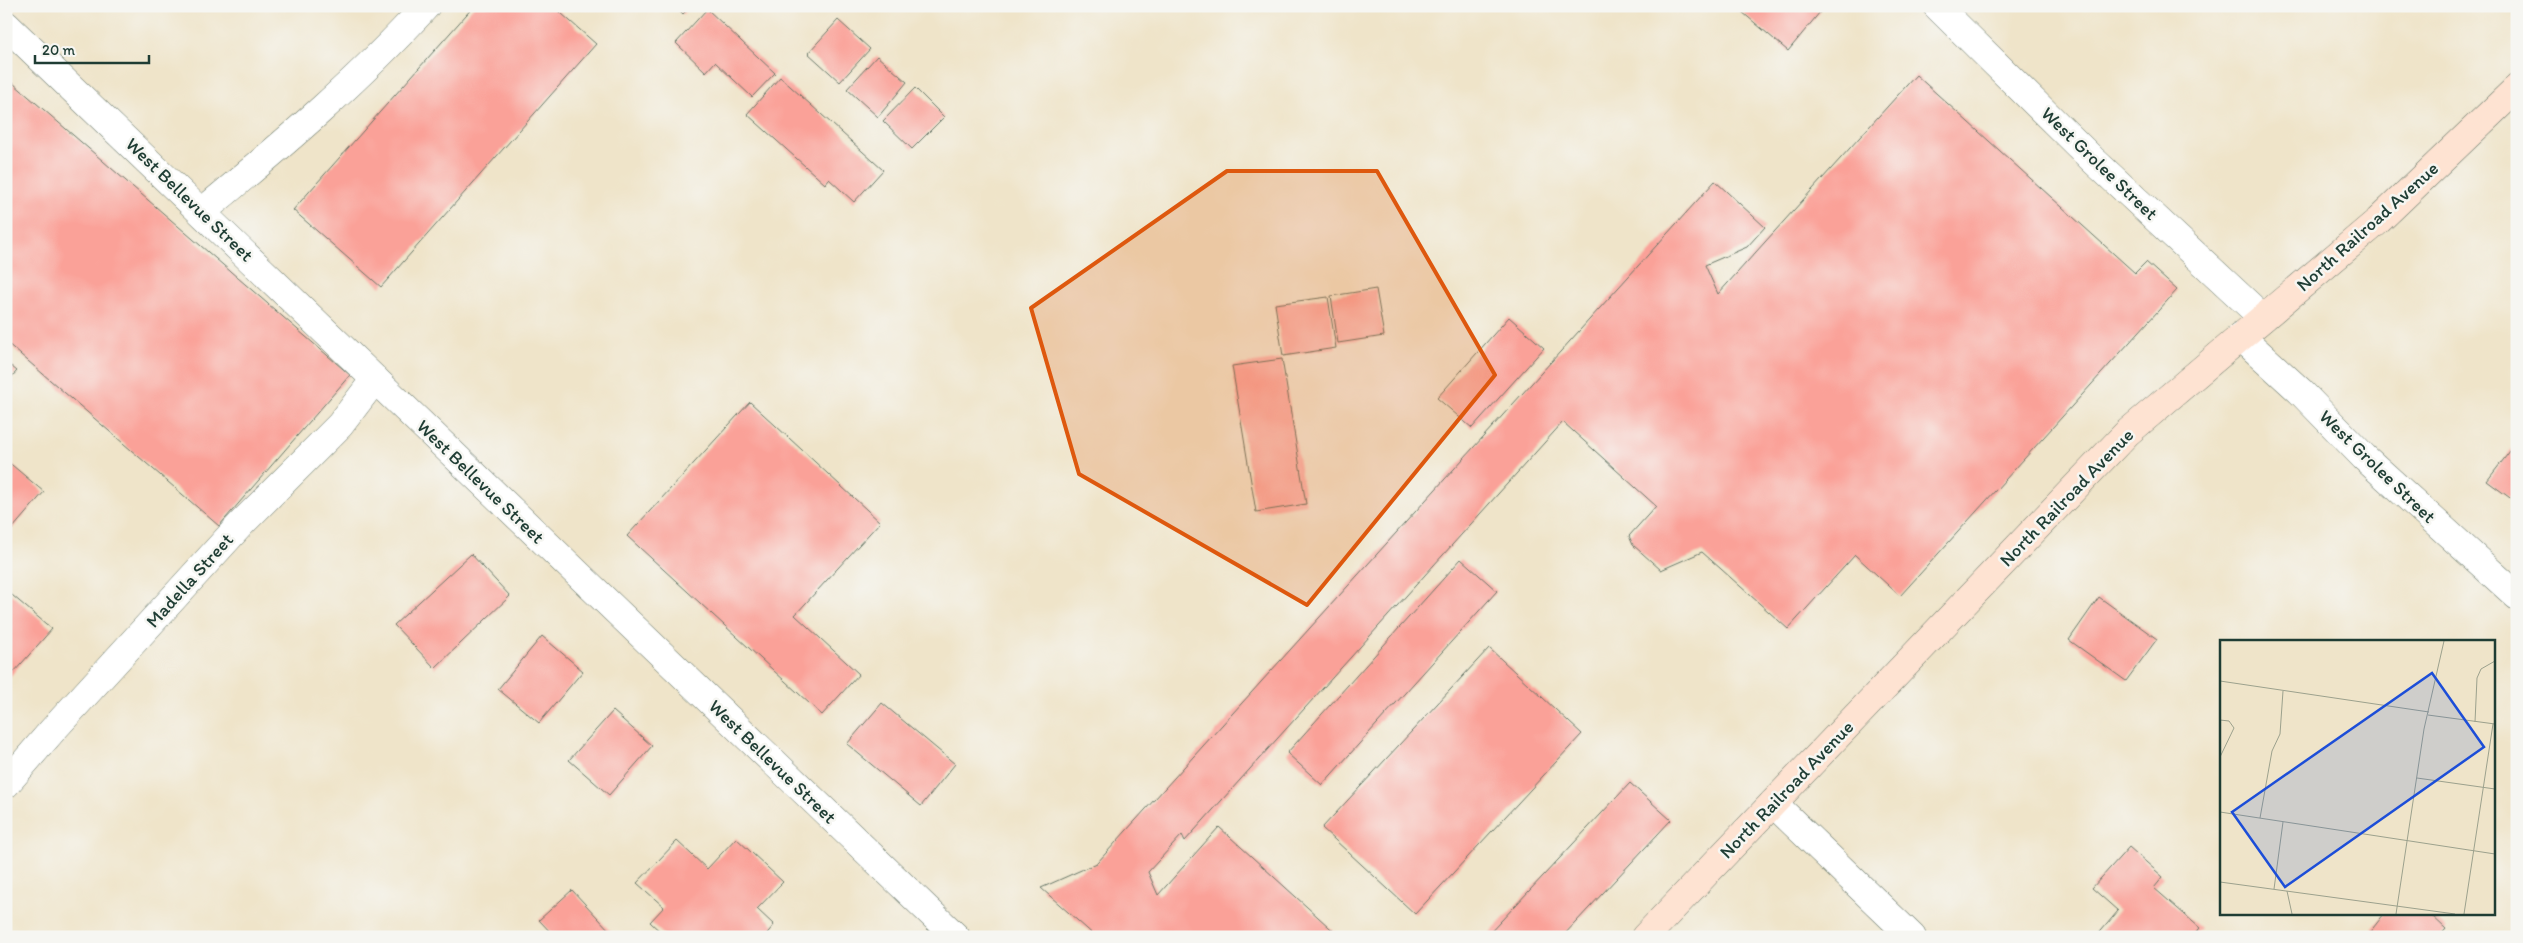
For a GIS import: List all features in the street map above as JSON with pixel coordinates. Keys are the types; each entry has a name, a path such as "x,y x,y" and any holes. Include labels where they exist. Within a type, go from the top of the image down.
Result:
{"street":[{"path":"202,211 274,152 380,56 426,6"},
{"name":"West Grolee Street","path":"1937,6 2092,159 2263,318"},
{"name":"West Bellevue Street","path":"6,24 956,937"},
{"name":"North Railroad Avenue","path":"1645,937 2127,433 2378,221 2517,88"},
{"name":"West Grolee Street","path":"2240,336 2300,391 2364,457 2517,596"},
{"name":"Madella Street","path":"6,784 50,732 241,524 340,424 375,379"},
{"path":"1773,803 1912,937"}],"highlighted area":[{"path":"1227,171 1377,171 1495,375 1307,605 1079,474 1031,308"}],"building":[{"path":"474,6 553,6 596,44 381,287 293,210"},
{"path":"675,6 691,6 683,14"},
{"path":"1735,6 1813,6 1820,12 1788,51"},
{"path":"707,9 775,73 752,97 715,62 706,72 676,43"},
{"path":"838,20 870,49 840,82 808,53"},
{"path":"877,56 907,82 878,117 847,89"},
{"path":"1916,75 2135,273 2146,262 2177,290 1900,596 1855,555 1788,629 1702,552 1661,570 1633,545 1629,536 1656,506 1563,422 1185,841 1182,835 1148,872 1158,895 1219,827 1340,937 1096,937 1041,888 1097,863 1715,181 1765,227 1747,247 1705,265 1718,294"},
{"path":"6,77 350,375 219,526 6,342"},
{"path":"780,77 883,170 854,202 829,179 825,184 747,114"},
{"path":"915,88 944,117 912,149 883,121"},
{"path":"1376,289 1384,336 1338,343 1331,296"},
{"path":"1328,297 1336,348 1283,356 1275,304"},
{"path":"1509,317 1544,348 1472,428 1437,398"},
{"path":"1282,359 1306,504 1256,512 1232,366"},
{"path":"6,362 17,371 6,383"},
{"path":"750,402 880,522 795,615 859,674 822,715 627,536"},
{"path":"2517,442 2517,503 2487,481"},
{"path":"6,460 44,492 6,536"},
{"path":"471,554 510,596 435,668 394,625"},
{"path":"1461,559 1497,591 1322,785 1287,753"},
{"path":"6,590 52,629 6,681"},
{"path":"2099,597 2157,639 2126,681 2069,640"},
{"path":"542,636 583,671 539,723 498,689"},
{"path":"1489,648 1582,734 1415,914 1322,828"},
{"path":"882,703 955,764 921,806 847,744"},
{"path":"613,711 652,746 609,795 569,760"},
{"path":"1630,783 1671,820 1562,937 1486,937"},
{"path":"736,838 783,882 757,909 774,925 764,937 666,937 650,922 664,907 637,883 677,841 707,869"},
{"path":"2129,847 2163,877 2154,888 2200,928 2192,937 2096,937 2118,911 2092,888"},
{"path":"572,890 611,932 606,937 555,937 539,920"},
{"path":"2382,916 2432,916 2446,929 2439,937 2366,937"}]}
